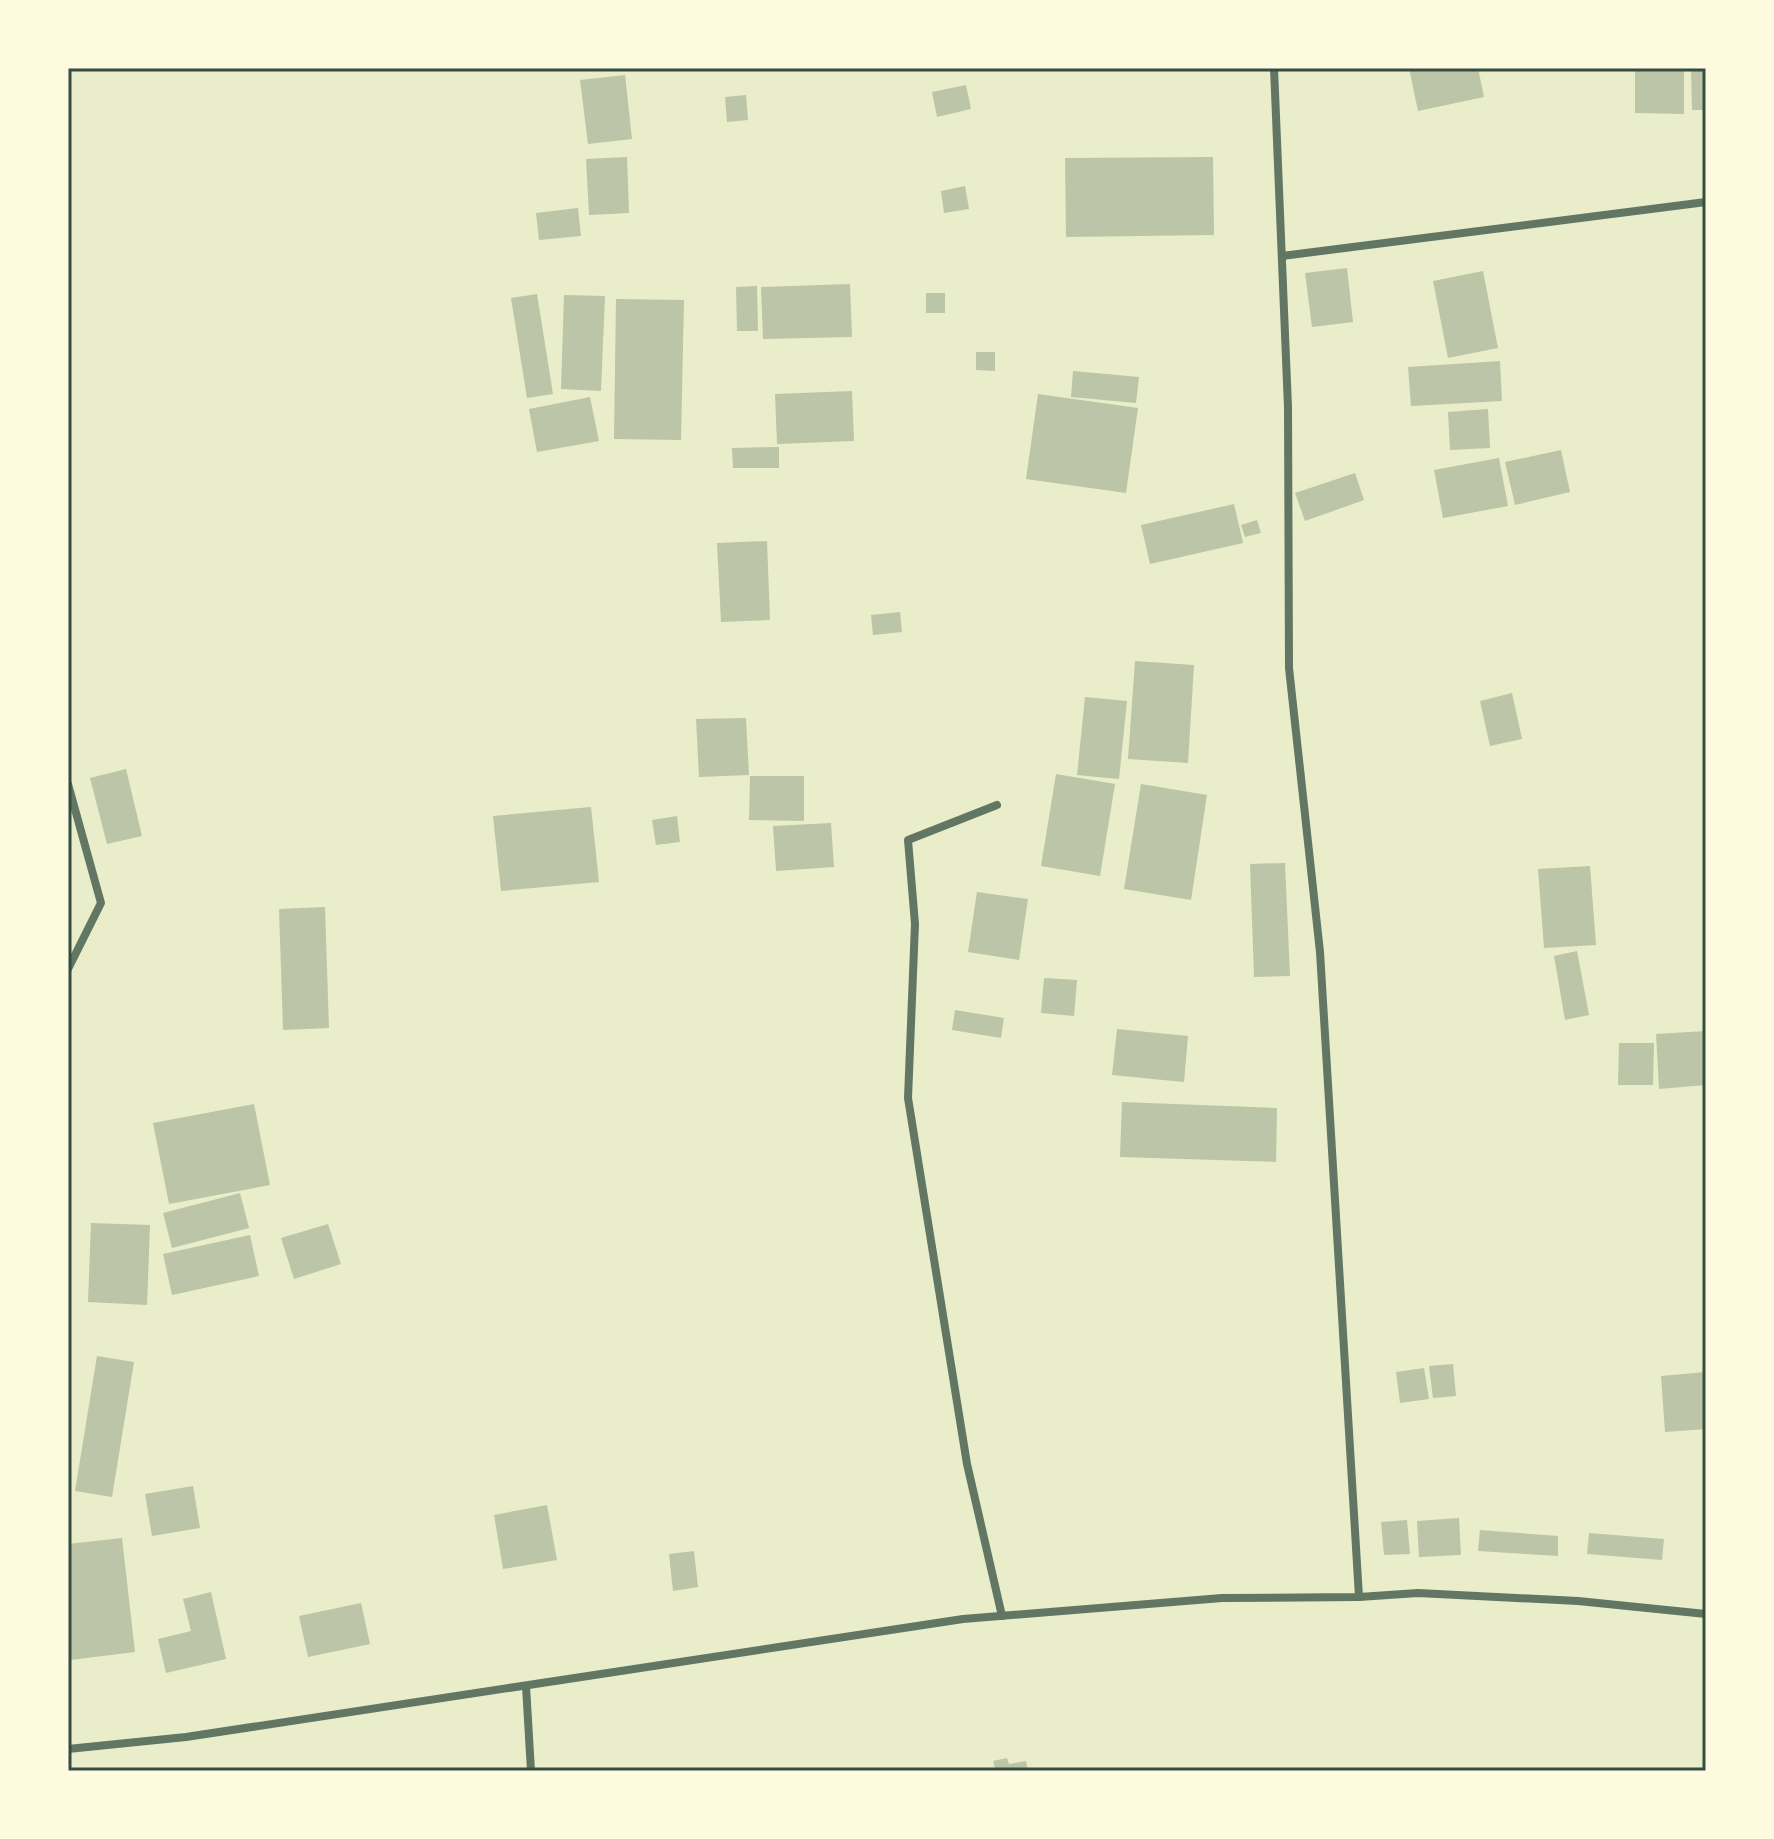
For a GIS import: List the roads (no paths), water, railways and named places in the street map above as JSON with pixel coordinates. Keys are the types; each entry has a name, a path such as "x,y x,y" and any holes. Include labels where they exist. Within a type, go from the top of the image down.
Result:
{"street":[{"path":"1274,68 1288,407 1289,668 1320,952 1359,1597"},
{"path":"1282,256 1706,202"},
{"path":"68,784 101,903 68,969"},
{"path":"997,805 908,840 915,924 908,1098 967,1464 1002,1616"},
{"path":"68,1749 186,1737 1002,1616 1222,1598 1359,1597 1418,1593 1578,1601 1706,1614"},
{"path":"526,1686 531,1771"}]}
